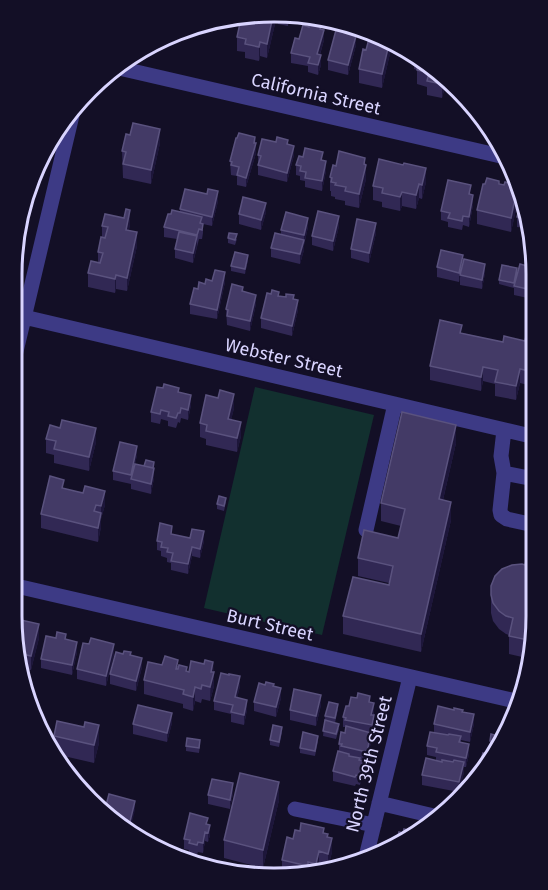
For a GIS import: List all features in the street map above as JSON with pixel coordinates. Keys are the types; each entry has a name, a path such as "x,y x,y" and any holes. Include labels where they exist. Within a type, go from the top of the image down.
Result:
{"street":[{"name":"California Street","path":"127,70 496,155"},
{"path":"22,326 69,128"},
{"name":"Webster Street","path":"24,317 526,435"},
{"path":"366,530 395,404"},
{"path":"504,430 501,456 504,473 501,515 507,519 526,523"},
{"path":"504,473 526,477"},
{"name":"Burt Street","path":"22,587 511,700"},
{"name":"North 39th Street","path":"368,849 410,677"},
{"path":"379,803 428,815"},
{"path":"295,809 374,825"}],"green space":[{"path":"255,387 374,415 322,635 204,608"}],"building":[{"path":"272,22 267,44 260,42 259,47 245,44 246,39 237,37 240,25"},
{"path":"303,25 321,27 320,29 324,30 317,54 321,55 318,65 308,63 310,57 291,53 295,38 299,39"},
{"path":"336,30 356,36 348,65 328,60"},
{"path":"368,41 388,49 382,74 359,69 363,49 366,50"},
{"path":"428,75 438,83 427,81"},
{"path":"133,123 160,129 151,170 123,164 126,152 122,151 126,134 130,135"},
{"path":"239,133 255,137 254,143 256,143 246,178 237,175 239,167 231,165 230,161"},
{"path":"277,137 288,140 287,144 294,146 287,173 258,165 262,139 276,142"},
{"path":"305,148 323,152 321,160 326,161 322,181 305,178 306,172 300,171 301,166 296,165 299,156 303,157"},
{"path":"339,151 365,158 364,164 366,165 359,194 345,191 346,187 331,182 333,165 336,166"},
{"path":"379,159 426,168 422,185 419,184 416,195 402,192 400,197 382,193 383,188 373,186"},
{"path":"487,178 499,181 499,184 508,183 515,201 511,218 477,210 483,184"},
{"path":"448,180 471,185 469,194 473,195 469,217 463,216 462,221 448,218 450,213 441,211"},
{"path":"185,189 207,194 208,189 218,191 212,217 180,209"},
{"path":"243,197 266,203 261,220 239,214"},
{"path":"126,209 130,210 126,230 137,232 127,278 116,275 115,279 88,273 91,261 100,263 103,253 98,252 101,237 105,238 108,227 102,226 105,214 124,218"},
{"path":"172,210 202,217 200,223 203,224 202,230 199,229 197,235 164,227 168,214 171,214"},
{"path":"318,211 339,216 333,241 312,236"},
{"path":"286,212 308,218 304,235 281,230"},
{"path":"357,219 376,223 369,253 351,249"},
{"path":"179,232 197,236 193,253 175,249"},
{"path":"229,233 237,234 235,240 228,238"},
{"path":"275,233 304,240 300,254 271,248"},
{"path":"441,250 463,255 459,273 437,267"},
{"path":"235,252 248,255 245,269 231,266"},
{"path":"464,259 485,264 482,280 460,275"},
{"path":"520,264 525,265 526,289 514,286"},
{"path":"502,265 517,268 514,283 499,280"},
{"path":"215,270 225,272 217,310 190,304 194,288 198,289 199,282 205,284 206,279 212,281"},
{"path":"232,284 243,287 242,291 256,295 250,321 227,316 228,310 226,309"},
{"path":"272,290 279,292 278,296 294,295 293,299 298,300 292,326 261,318 267,293 271,294"},
{"path":"440,320 462,325 460,333 503,342 504,336 525,341 526,336 526,370 520,369 516,386 495,382 498,370 483,367 481,377 430,366"},
{"path":"164,384 179,388 178,392 191,395 188,410 181,408 176,418 168,416 169,412 161,410 160,414 151,412 157,387 163,388"},
{"path":"220,390 234,394 228,419 241,422 237,438 206,431 207,425 200,423 206,395 218,398"},
{"path":"402,412 456,425 439,499 451,502 421,634 343,616 353,577 389,585 393,566 358,558 364,530 398,538 405,509 381,503"},
{"path":"62,420 96,428 89,457 54,449 56,441 46,439 50,425 60,428"},
{"path":"120,442 137,446 131,475 113,471"},
{"path":"146,460 154,462 153,468 144,466"},
{"path":"135,464 154,468 151,484 131,479"},
{"path":"50,476 64,480 62,488 83,493 85,486 105,491 101,506 96,505 94,511 101,513 98,528 41,514"},
{"path":"219,496 226,498 224,506 217,504"},
{"path":"160,523 172,526 171,534 190,538 192,529 204,531 200,549 192,547 188,564 171,561 173,553 167,552 168,548 161,547 162,542 157,541"},
{"path":"526,561 524,639 509,636 513,618 499,611 493,603 491,586 495,576 502,569 512,565 525,565"},
{"path":"22,620 39,624 31,656 26,655"},
{"path":"57,632 66,634 65,639 77,642 72,665 41,659 46,636 56,638"},
{"path":"91,638 114,644 106,676 77,669 83,643 89,644"},
{"path":"124,651 142,658 136,681 110,674 116,652 123,654"},
{"path":"165,656 178,660 176,669 179,665 187,667 186,671 189,672 191,661 204,664 205,660 213,662 211,672 214,672 210,687 202,685 201,689 195,687 193,697 183,694 184,690 144,680 148,662 162,665"},
{"path":"221,673 240,676 235,697 247,700 244,715 231,712 233,705 214,701"},
{"path":"266,682 281,688 276,707 254,702 259,683 265,685"},
{"path":"294,689 321,695 316,716 290,710"},
{"path":"358,693 370,696 369,702 374,703 371,715 374,715 372,725 345,720 346,718 343,717 351,697 357,698"},
{"path":"329,702 338,704 335,718 325,716"},
{"path":"138,705 172,713 167,733 133,724"},
{"path":"438,706 474,714 470,732 434,724"},
{"path":"325,720 339,724 336,734 323,731"},
{"path":"57,721 84,727 85,722 99,725 94,745 54,736"},
{"path":"273,725 282,727 279,742 270,740"},
{"path":"346,726 371,733 367,752 339,744 341,732 345,733"},
{"path":"303,732 318,736 315,751 300,748"},
{"path":"430,732 461,736 459,742 469,744 466,758 436,752 437,748 427,746"},
{"path":"491,734 496,735 492,741 490,741"},
{"path":"187,738 200,740 199,748 186,746"},
{"path":"338,751 363,761 360,776 355,777 333,771"},
{"path":"426,758 442,762 442,760 453,762 454,760 464,762 459,782 422,775"},
{"path":"240,773 279,782 263,850 224,840"},
{"path":"212,779 233,783 230,800 208,795"},
{"path":"109,794 135,801 130,822 121,816 106,804"},
{"path":"190,813 208,818 206,824 210,825 208,833 205,832 203,843 198,842 197,845 184,839"},
{"path":"301,823 324,828 323,833 332,838 328,854 319,851 316,864 308,862 308,865 305,865 282,860 287,837 293,839 295,830 300,831"}]}
